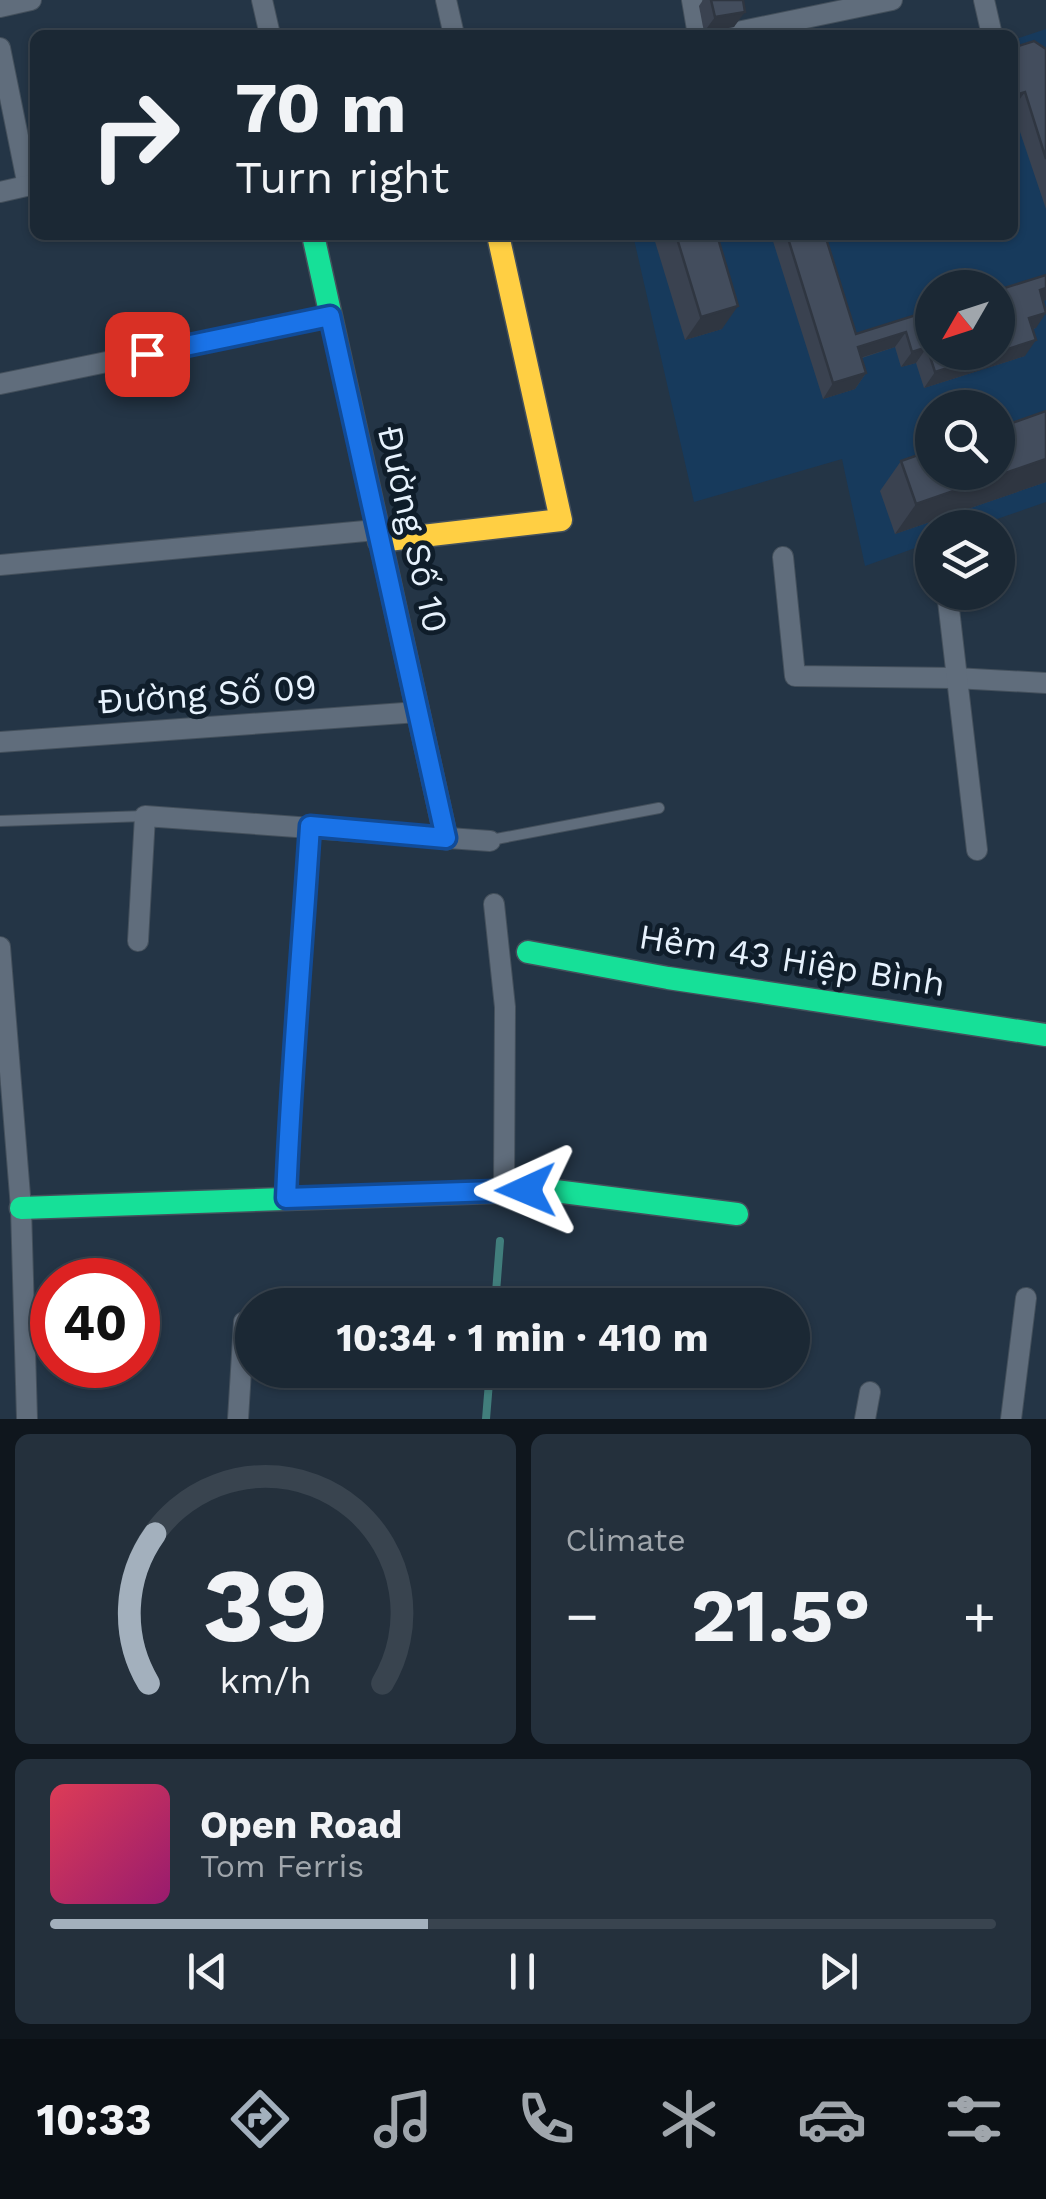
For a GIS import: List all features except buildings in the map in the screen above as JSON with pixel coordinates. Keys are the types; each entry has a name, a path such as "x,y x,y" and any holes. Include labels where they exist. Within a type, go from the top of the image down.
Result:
{"street":[{"path":"0,7 31,0"},
{"path":"262,0 269,30"},
{"path":"446,0 453,30"},
{"path":"692,0 697,30"},
{"path":"744,30 867,2 892,0"},
{"path":"984,0 991,30"},
{"path":"0,48 30,176"},
{"path":"0,192 30,185"},
{"name":"Đường Số 10","path":"314,240 446,838"},
{"path":"0,565 562,520 499,240"},
{"path":"0,384 330,316"},
{"path":"783,556 795,676 1046,683"},
{"path":"949,610 977,850"},
{"name":"Đường Số 09","path":"0,742 418,712"},
{"path":"138,941 144,816 490,841"},
{"path":"286,1198 310,826"},
{"path":"494,904 505,1007 504,1190"},
{"path":"0,947 6,1082 21,1208 27,1419"},
{"name":"Hẻm 43 Hiệp Bình","path":"528,952 668,978 1046,1035"},
{"path":"21,1208 547,1190 736,1214"},
{"path":"1012,1419 1026,1298"},
{"path":"238,1419 240,1388"},
{"path":"865,1419 870,1392"}],"lane":[{"path":"490,841 659,808"},
{"path":"0,821 144,816"},
{"path":"25,1344 30,1344"}],"shaded area":[{"path":"1046,29 1046,502 1015,513 915,510 915,548 865,566 842,459 694,502 634,240 1018,240 1018,38"}],"waterway":[{"path":"496,1288 500,1241"},
{"path":"486,1419 489,1388"}],"traffic: fast":[{"path":"314,240 446,838"},
{"path":"528,952 668,978 1046,1035"},
{"path":"21,1208 547,1190 737,1214"}],"traffic: slow":[{"path":"379,541 561,520 499,240"}],"route":[{"path":"147,354 330,316 446,838 310,826 286,1198 526,1190"}]}
